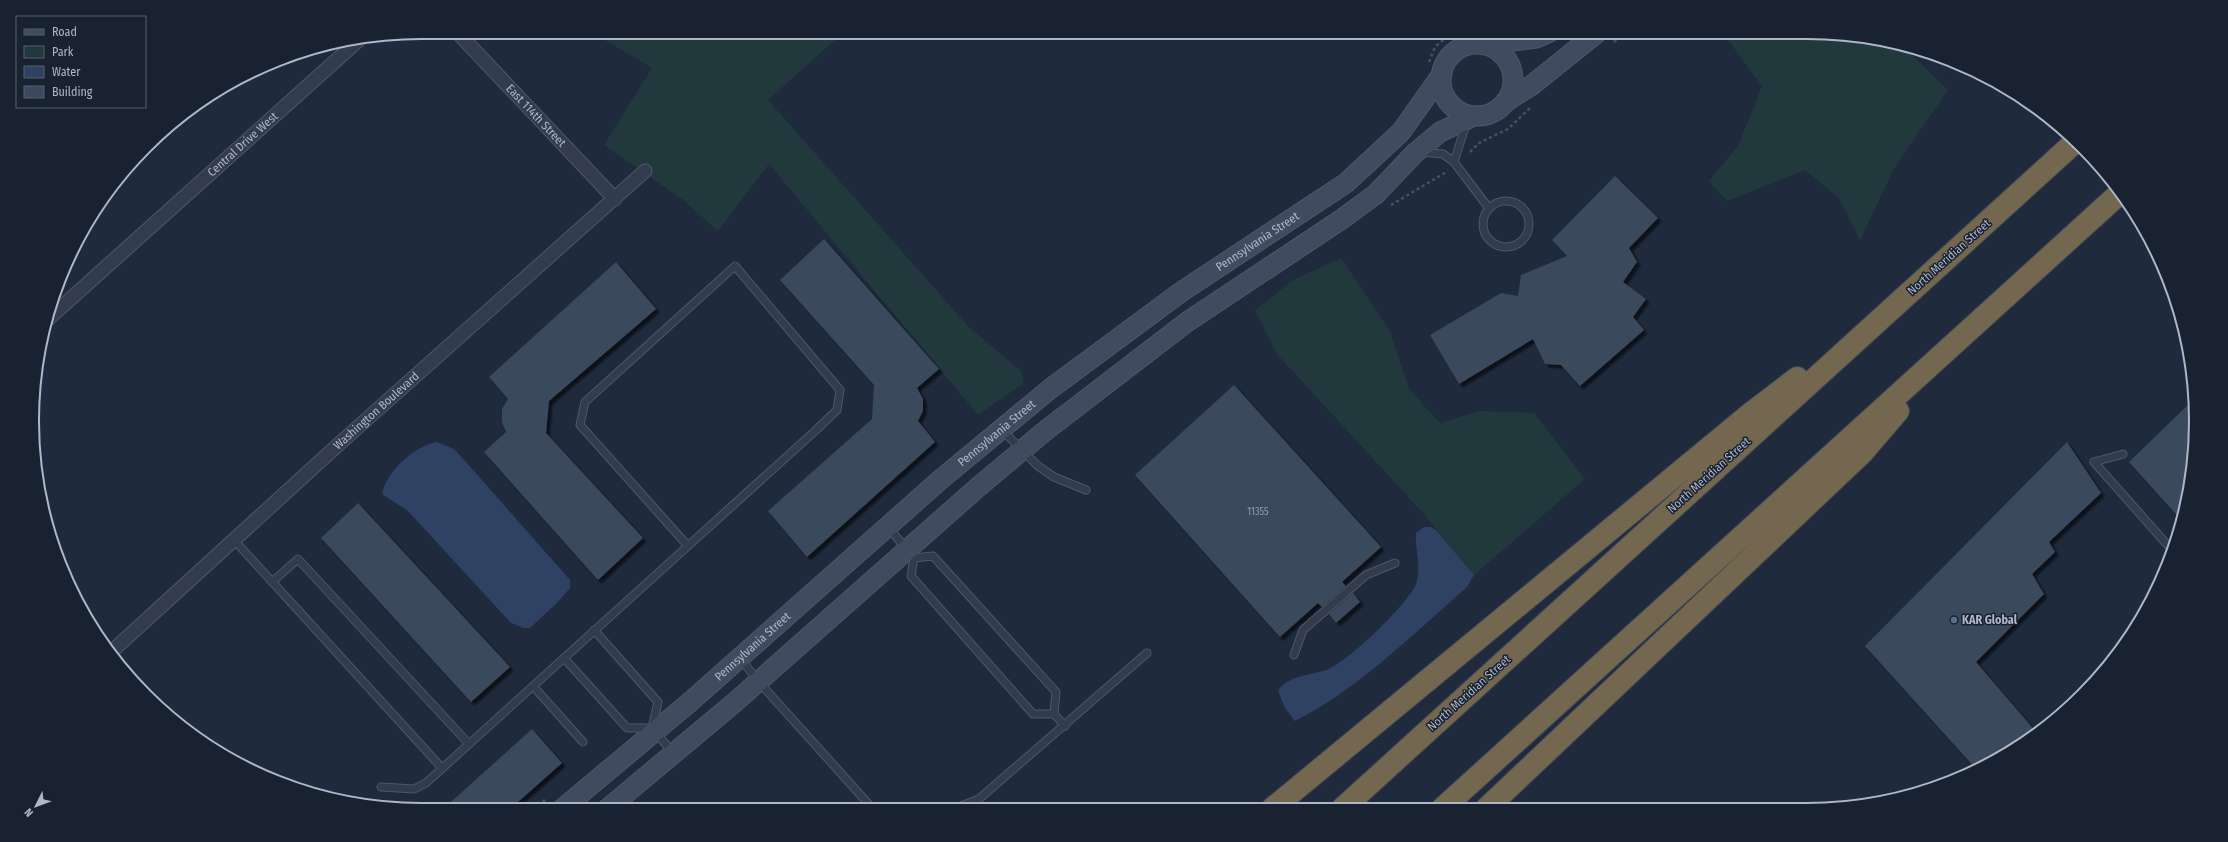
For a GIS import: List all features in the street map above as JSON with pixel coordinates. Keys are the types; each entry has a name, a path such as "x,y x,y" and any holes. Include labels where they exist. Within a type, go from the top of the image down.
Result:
{"highway":[{"name":"North Meridian Street","path":"1348,803 2071,145"},
{"path":"1449,803 2116,197"},
{"path":"1279,803 1750,414 1909,293"},
{"path":"1492,803 1862,453 1959,340"}],"main road":[{"path":"1471,117 1457,111 1448,103 1443,92 1442,74 1448,58 1456,50 1467,45 1485,45 1529,39"},
{"path":"614,803 910,554 1021,451 1091,394 1187,322 1342,219 1376,194 1415,153 1440,132 1471,117 1492,114 1505,102 1532,85 1589,39"},
{"path":"1485,45 1501,53 1509,63 1513,74 1513,86 1505,102"},
{"name":"Pennsylvania Street","path":"571,803 654,730 740,658 1001,429 1101,350 1180,292 1346,183 1401,132 1442,74"}],"street":[{"name":"East 114th Street","path":"464,39 615,199"},
{"name":"Central Drive West","path":"55,313 353,45"},
{"name":"Washington Boulevard","path":"114,649 645,171"}],"lane":[{"path":"1454,162 1462,133 1471,117"},
{"path":"1415,153 1443,154 1454,162 1488,207"},
{"path":"1509,201 1522,207 1526,213 1529,227 1522,242 1508,248 1492,244 1483,231 1482,223 1488,207 1501,202 1509,201"},
{"path":"381,787 414,790 426,783 532,686 688,546 837,410 840,390 734,266 585,402 580,425 688,546"},
{"path":"1001,429 1021,451 1038,466 1054,477 1086,490"},
{"path":"2123,454 2094,462 2169,545"},
{"path":"888,527 910,554 911,576 1033,714 1054,714"},
{"path":"234,540 442,768"},
{"path":"910,554 933,556 1056,692 1054,714 1064,726"},
{"path":"272,582 298,559 469,744"},
{"path":"1294,655 1304,630 1366,575 1395,563"},
{"path":"594,630 658,702 654,730"},
{"path":"969,803 979,799 1148,653"},
{"path":"564,658 627,728 654,730 673,753"},
{"path":"740,658 758,681 868,803"},
{"path":"532,686 583,742"}],"green space":[{"path":"603,39 836,39 768,100 968,326 1022,372 1024,383 978,415 769,164 718,231 683,200 604,145 652,68"},
{"path":"1727,39 1832,40 1882,46 1910,53 1948,90 1893,170 1860,241 1839,198 1805,170 1727,201 1709,181 1738,146 1762,86"},
{"path":"1341,258 1390,331 1409,389 1440,423 1480,411 1534,413 1585,479 1474,575 1421,511 1276,353 1255,310 1293,280"}],"water":[{"path":"436,442 454,449 570,580 570,588 558,602 530,628 524,628 511,623 408,511 382,494 389,477 402,461 419,449"},
{"path":"1424,527 1431,527 1437,531 1474,575 1467,587 1364,676 1319,708 1295,721 1285,708 1278,691 1287,682 1293,679 1326,670 1347,657 1376,632 1401,605 1411,593 1418,578 1416,533"}],"building":[{"path":"1615,176 1658,218 1629,248 1637,262 1623,282 1646,299 1633,317 1644,330 1580,386 1561,365 1545,364 1533,339 1459,384 1430,335 1501,293 1518,296 1521,275 1567,256 1552,240"},
{"path":"824,239 939,369 917,388 923,399 923,411 918,421 935,442 807,557 768,511 872,419 874,385 780,280"},
{"path":"616,262 656,309 549,401 546,433 643,538 598,580 484,452 506,432 502,422 502,409 508,399 489,377"},
{"path":"1234,385 1381,547 1342,582 1346,586 1322,607 1318,603 1280,637 1135,475"},
{"path":"2188,404 2189,421 2186,471 2177,515 2129,462"},
{"name":"KAR Global","path":"2067,442 2101,493 2049,542 2055,552 2032,574 2044,594 1976,662 2033,729 1998,752 1973,765 1865,646"},
{"path":"358,503 510,667 471,702 321,538"},
{"path":"1353,593 1360,602 1336,623 1329,614"},
{"path":"532,729 562,763 517,803 450,803"}],"place":[{"name":"KAR Global","path":"1954,620"}]}
